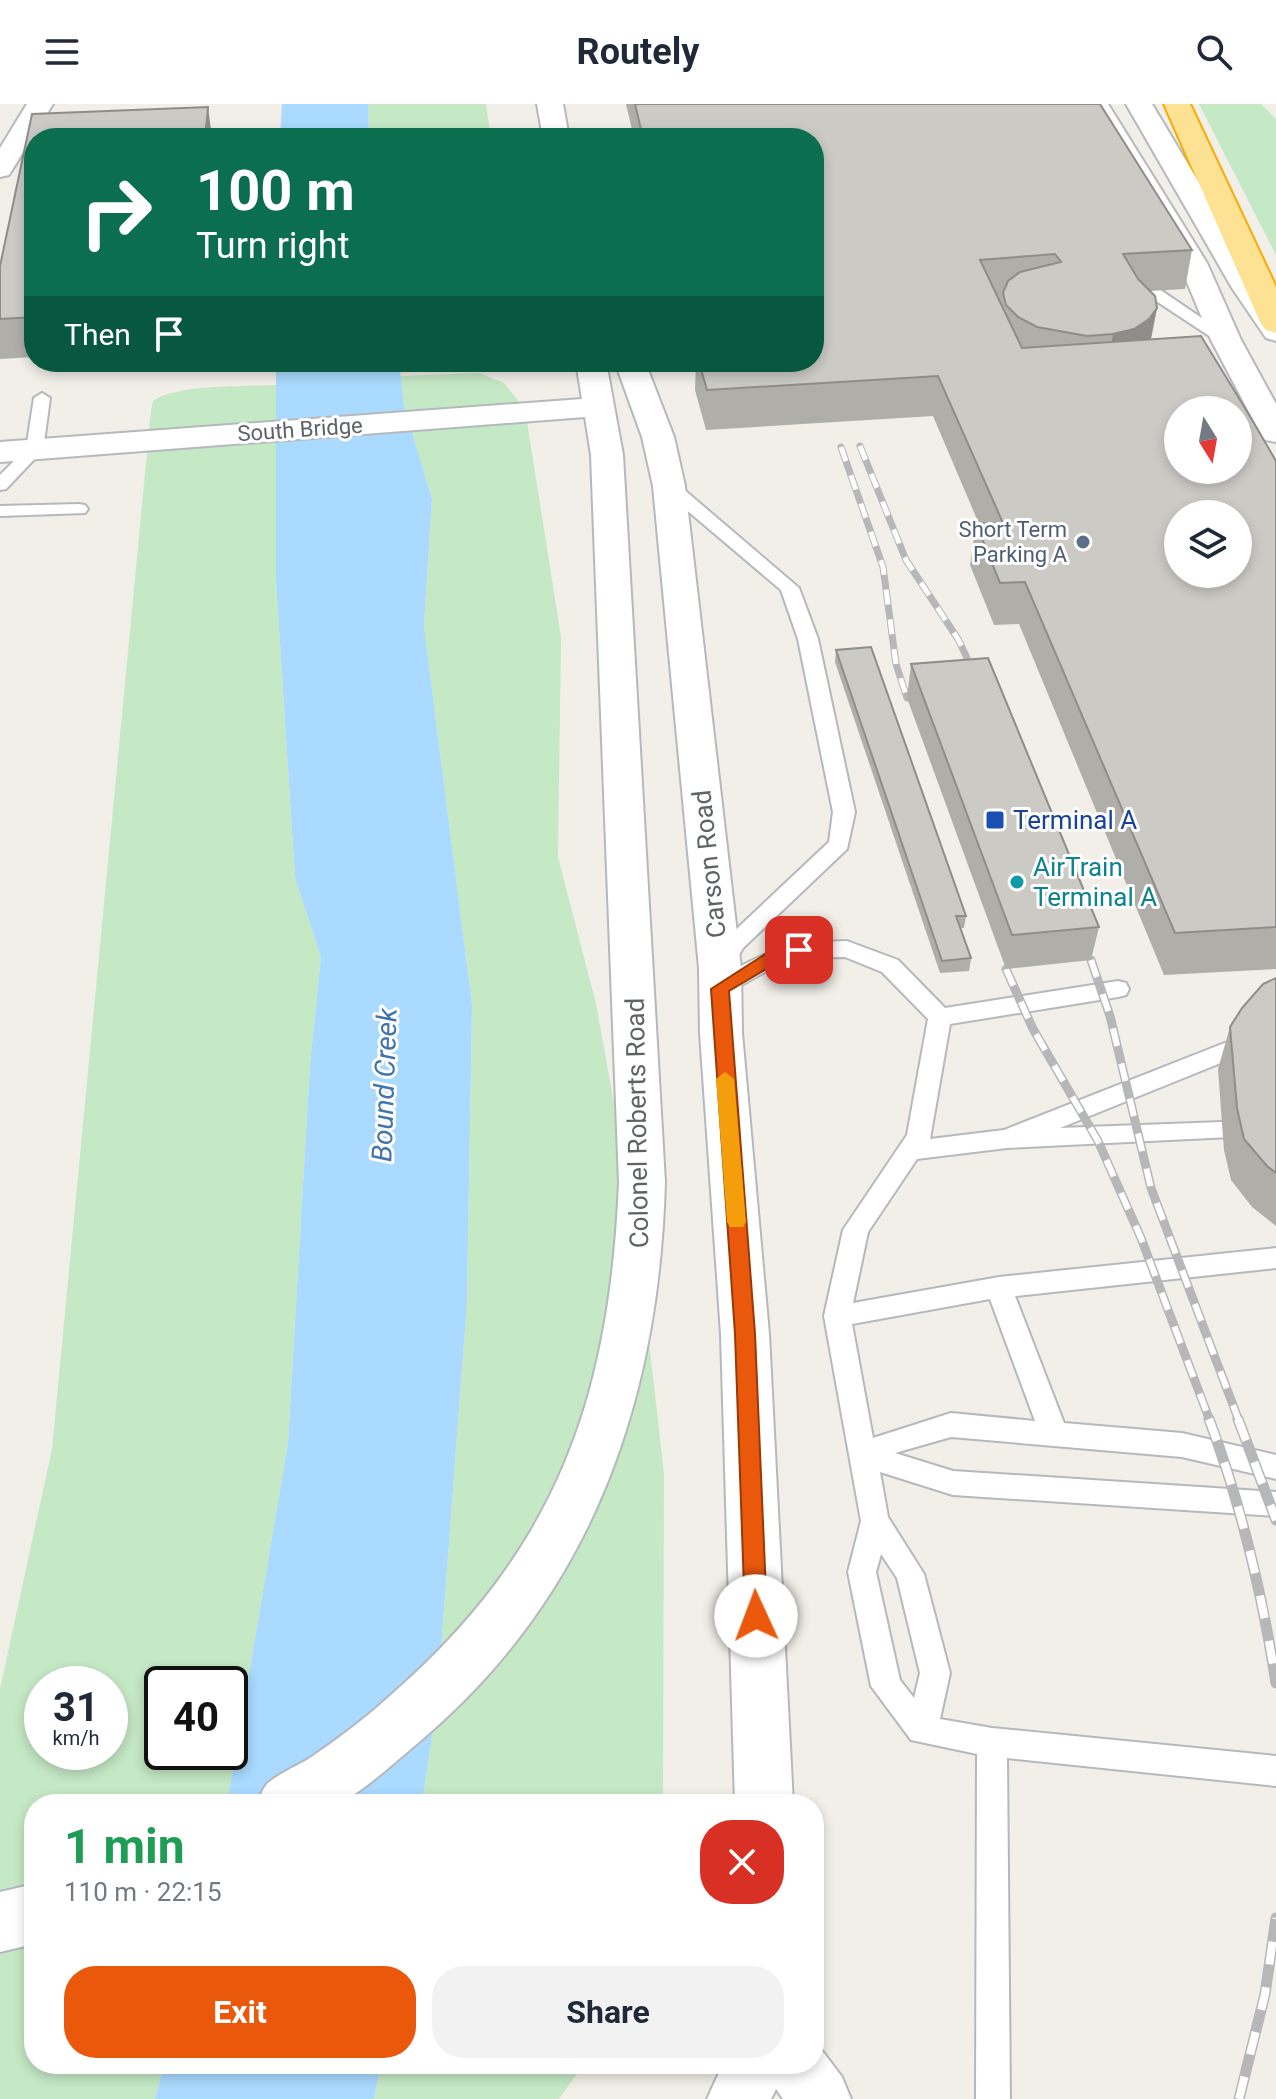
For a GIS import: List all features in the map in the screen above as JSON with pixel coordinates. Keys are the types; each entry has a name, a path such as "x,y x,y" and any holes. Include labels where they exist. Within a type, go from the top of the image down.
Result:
{"highway":[{"path":"1177,104 1276,324"}],"street":[{"path":"25,128 40,104"},
{"path":"550,104 554,128"},
{"path":"1095,104 1193,263 1226,340 1276,433"},
{"path":"1139,104 1246,288 1276,332"},
{"path":"0,169 24,130"},
{"name":"Colonel Roberts Road","path":"301,1794 366,1752 422,1703 467,1657 540,1563 570,1513 602,1432 636,1289 641,1253 642,1182 615,583 607,455 593,372"},
{"name":"Carson Road","path":"634,372 658,437 669,486 720,978 745,1334 764,1794"},
{"name":"South Bridge","path":"0,452 600,407"},
{"path":"0,1922 24,1916"},
{"path":"738,2099 751,2074"},
{"path":"777,2074 779,2099"},
{"path":"803,2074 820,2099"}],"lane":[{"path":"1150,290 1226,340"},
{"path":"0,485 34,450 42,398"},
{"path":"669,486 778,575 794,596 806,630 844,812 839,844 735,943 720,978"},
{"path":"0,511 79,509"},
{"path":"720,978 799,950 847,949 890,966 940,1017"},
{"path":"940,1017 1118,989"},
{"path":"922,1730 935,1673 910,1574 875,1521 837,1316 856,1230 919,1137 940,1017"},
{"path":"1007,1139 1230,1050"},
{"path":"909,1151 1007,1139 1222,1131"},
{"path":"837,1316 999,1287 1276,1258"},
{"path":"999,1287 1054,1434"},
{"path":"863,1455 894,1441 951,1425 1182,1445 1276,1467"},
{"path":"863,1455 953,1483 1276,1504"},
{"path":"875,1521 862,1572 886,1686 922,1730 992,1742 1276,1771"},
{"path":"992,1742 993,2099"}],"green space":[{"path":"368,104 486,104 490,128 369,128"},
{"path":"1199,104 1261,104 1276,119 1276,255"},
{"path":"479,373 504,383 525,409 561,637 558,857 596,1004 635,1219 664,1474 663,1794 423,1794 437,1703 467,1302 472,1005 424,626 432,499 404,405 400,376"},
{"path":"278,385 276,581 295,878 321,957 310,1064 288,1443 248,1680 248,1666 144,1666 144,1770 233,1770 229,1794 24,1794 24,2074 161,2074 155,2099 0,2099 0,1689 52,1449 151,411 153,401 165,395 196,389"},
{"path":"379,2074 577,2074 559,2099 374,2099"}],"water":[{"path":"282,104 368,104 369,128 281,128"},
{"name":"Bound Creek","path":"276,372 400,372 404,405 432,499 424,626 472,1005 467,1302 437,1703 423,1794 229,1794 233,1770 248,1770 248,1680 288,1443 310,1064 321,957 295,878 276,581"},
{"path":"161,2074 379,2074 374,2099 155,2099"}],"building":[{"name":"Short Term Parking A","path":"635,104 1100,104 1192,250 1123,254 1138,279 1155,296 1157,308 1149,319 1134,329 1087,336 1037,327 1018,317 1006,305 1003,293 1008,281 1020,272 1061,262 1055,254 980,260 1022,348 1201,336 1238,396 1164,396 1164,484 1252,484 1252,420 1276,461 1276,927 1175,933 1025,582 1000,583 976,524 1003,523 938,376 707,390 702,372 824,372 824,128 641,128"},
{"path":"208,107 206,128 29,128 32,114"},
{"path":"24,152 24,318 0,319 0,266"},
{"path":"871,647 966,916 956,916 971,958 942,961 836,650"},
{"name":"AirTrain Terminal A","path":"988,658 1099,927 1012,935 911,664"},
{"path":"1276,978 1276,1173 1244,1139 1237,1108 1230,1027 1263,984"}],"railway":[{"path":"860,446 906,560 958,639 978,681"},
{"path":"841,447 883,567 896,664 907,698"},
{"path":"1091,960 1110,1016 1151,1188 1239,1421"},
{"path":"1006,969 1033,1029 1098,1141 1141,1238 1210,1421"},
{"path":"1209,1419 1249,1549 1276,1683"},
{"path":"1238,1419 1276,1520"},
{"path":"1239,2099 1265,1994 1276,1918"}],"slow traffic":[{"path":"725,1079 736,1222"}],"place":[{"name":"Short Term Parking A","path":"1083,542"},
{"name":"Terminal A","path":"995,820"},
{"name":"AirTrain Terminal A","path":"1017,882"}],"route":[{"path":"756,1616 745,1334 720,989 773,957 799,950"}]}
